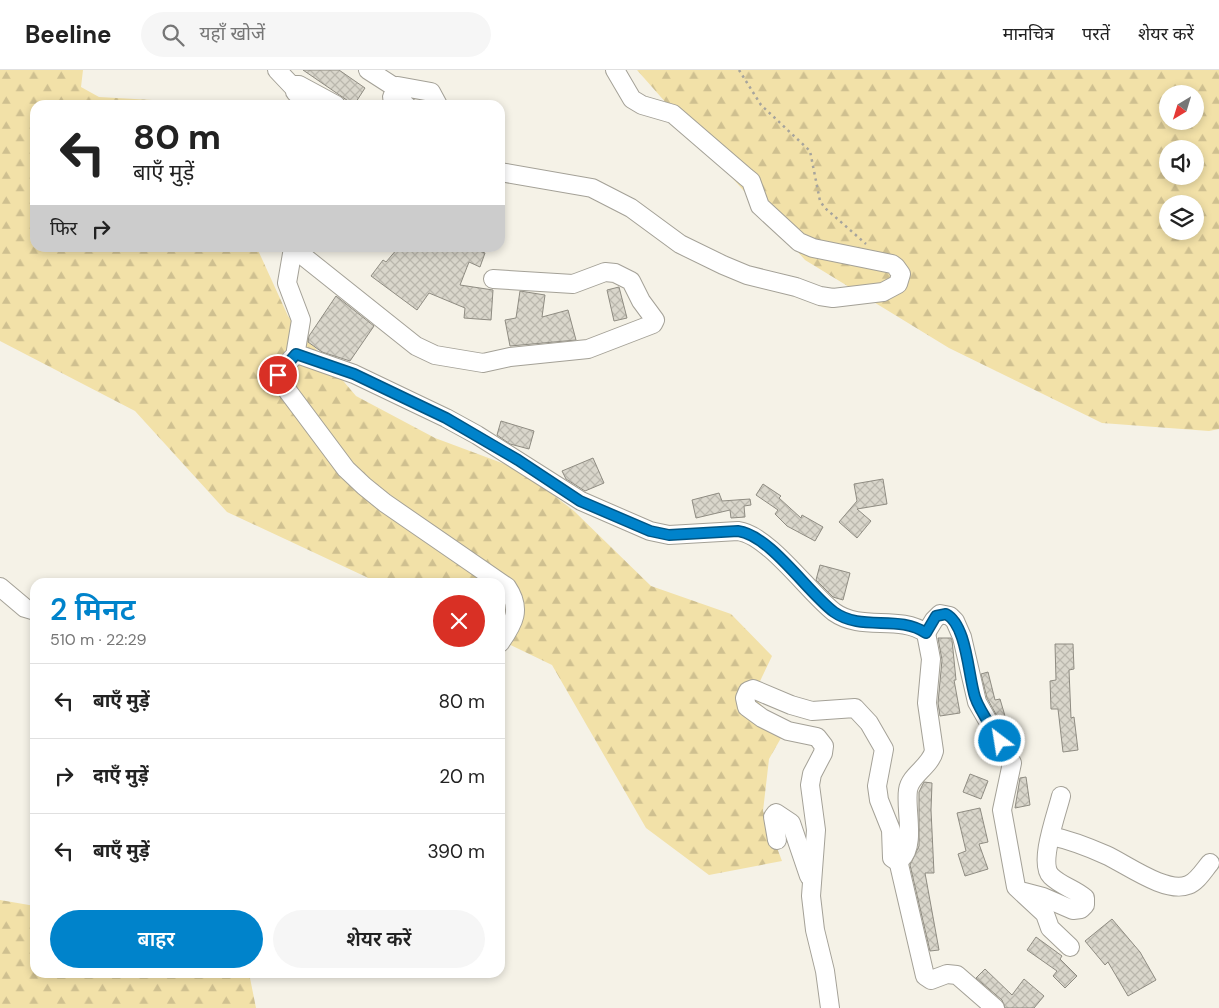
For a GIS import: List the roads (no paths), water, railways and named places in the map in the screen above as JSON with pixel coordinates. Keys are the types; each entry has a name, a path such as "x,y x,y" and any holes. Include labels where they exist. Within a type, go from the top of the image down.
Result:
{"street":[{"path":"277,70 304,100"},
{"path":"368,70 396,88"},
{"path":"505,173 592,188 636,211 680,244 723,265 747,275 796,287 824,298 883,292 898,284 901,274 896,266 892,264 813,248 792,237 760,206 753,186 746,177 673,114 642,105 632,99 615,70"},
{"path":"294,88 299,85 327,100"},
{"path":"397,100 392,97 396,88 400,86 427,90 433,94 436,100"},
{"path":"292,252 287,283 301,320 296,354 280,371 278,378 346,469 385,503 494,578"},
{"path":"298,252 416,346 435,355 483,363 510,357 588,349 653,324 655,320 640,301 631,281 615,273 605,272 573,284 493,279"},
{"path":"296,354 354,374 461,425 562,490 594,508 650,531 669,535 746,532 783,562 824,603 841,616 861,623 908,625 926,633"},
{"path":"505,586 516,604 517,613 514,622 505,636"},
{"path":"0,587 25,608 30,610"},
{"path":"898,860 904,856 908,846 909,786 931,759 934,752 927,703 932,659 926,633 940,614 946,614 955,621 962,637 975,697 1010,758 1012,771 1002,810 1018,890 1045,914 1050,928 1070,947"},
{"path":"830,1008 825,971 813,916 811,882 816,830 811,778 823,753 824,746 817,737 783,729 748,709 745,698 750,689 762,692 798,708 812,711 829,711 851,707 859,711 884,749 878,779 878,792 891,830 892,858 898,860"},
{"path":"1018,890 1043,897 1073,910 1081,909 1085,905 1086,900 1081,895 1056,880 1049,873 1046,855 1061,796"},
{"path":"777,840 772,817 776,813 791,823 811,882"},
{"path":"1051,836 1098,852 1144,877 1170,884 1184,886 1191,884 1210,863"},
{"path":"898,860 925,976 931,980 947,974 957,975 995,1008"}]}
